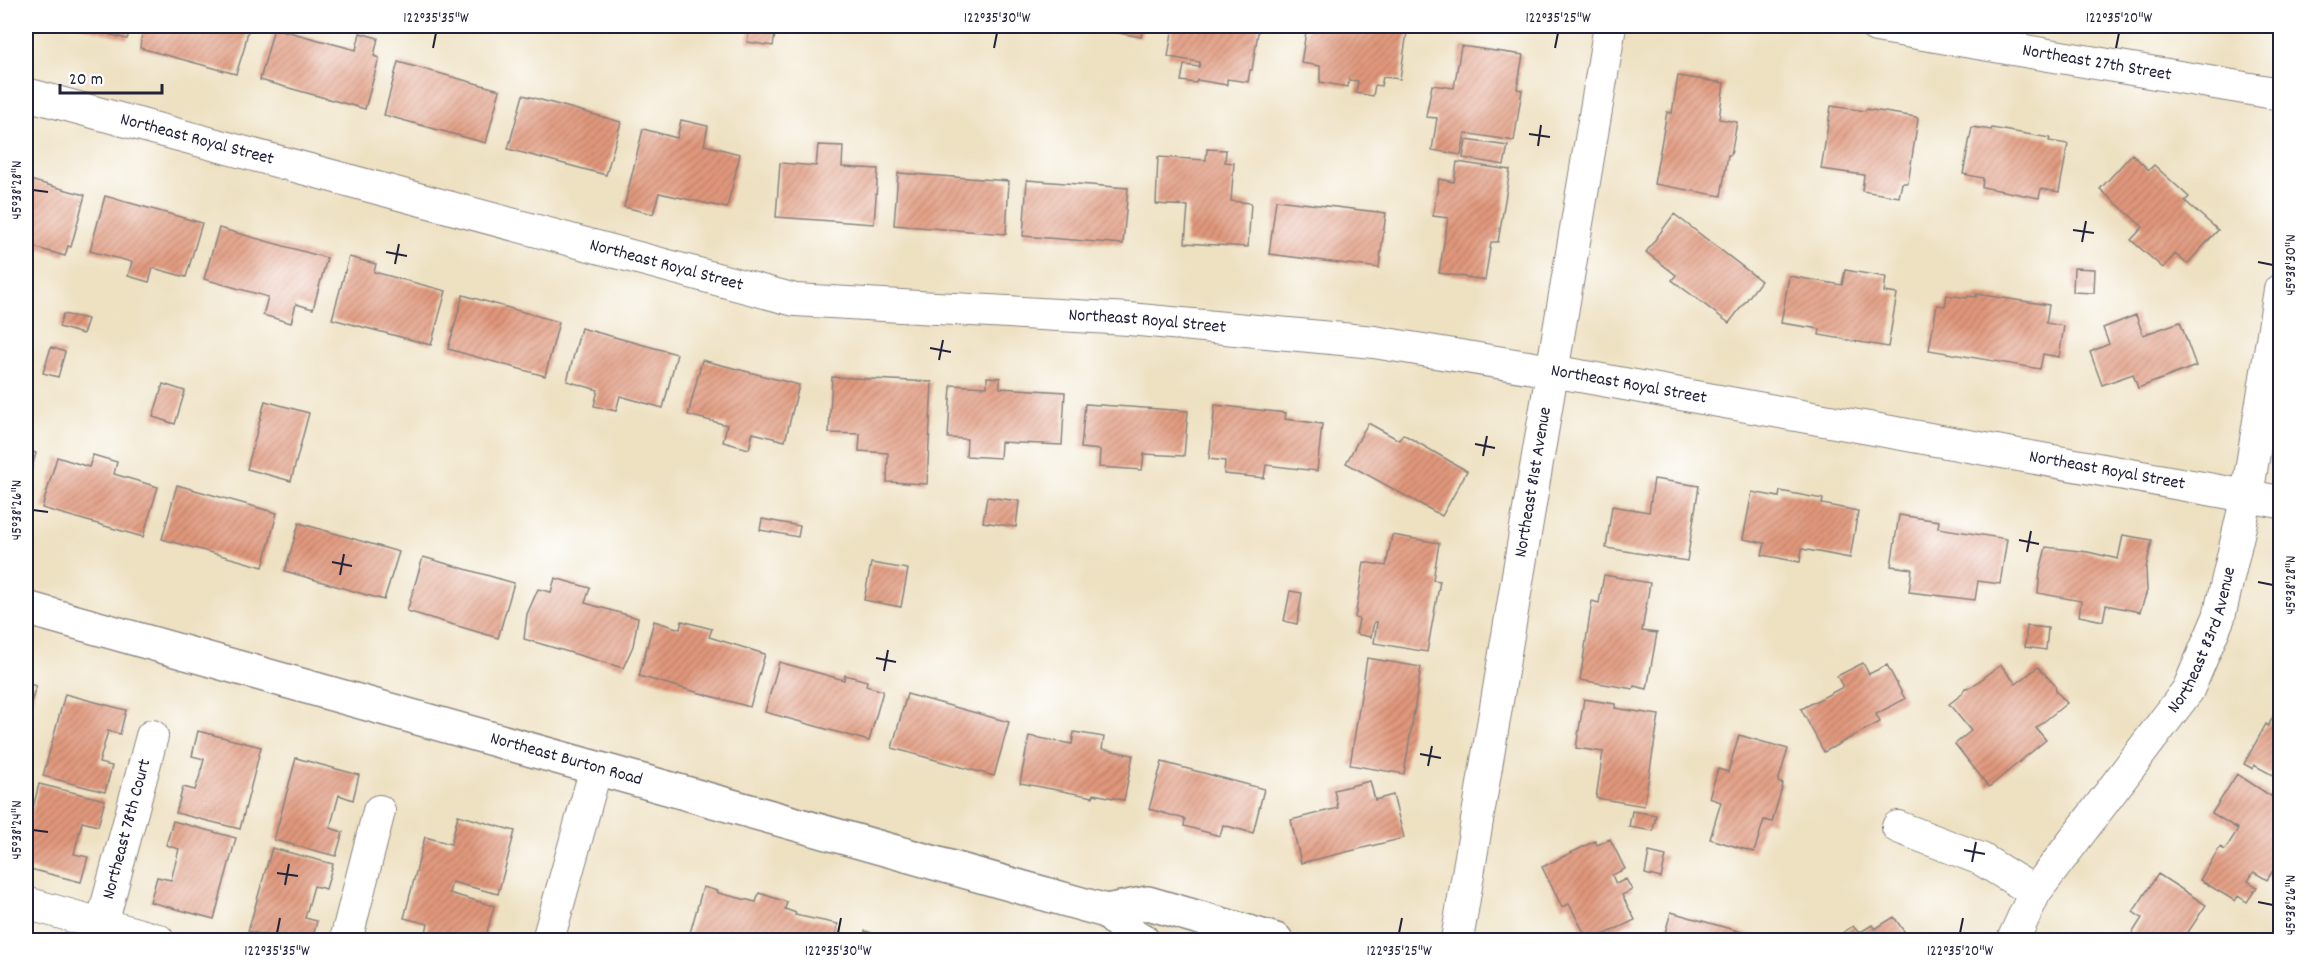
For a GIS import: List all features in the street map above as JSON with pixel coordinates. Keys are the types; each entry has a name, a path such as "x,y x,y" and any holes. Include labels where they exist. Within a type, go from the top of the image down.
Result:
{"main road":[{"name":"Northeast Burton Road","path":"26,608 1106,910 1148,903 1276,940"},
{"name":"Northeast Burton Road","path":"1106,910 1137,939 1142,940"}],"street":[{"name":"Northeast 81st Avenue","path":"1457,940 1610,26"},
{"name":"Northeast 27th Street","path":"1876,26 2280,94"},
{"name":"Northeast Royal Street","path":"26,94 795,300 1129,319 1374,342 1552,371 2280,502"},
{"name":"Northeast 83rd Avenue","path":"2013,940 2036,892 2188,690 2219,617 2247,496 2280,290"},
{"name":"Northeast 78th Court","path":"102,924 152,736"},
{"path":"548,940 596,768"},
{"path":"346,940 379,811"},
{"path":"1898,827 1981,859 2036,892"},
{"path":"26,903 158,940"}],"building":[{"path":"78,26 131,26 127,39"},
{"path":"143,26 249,26 236,74 140,48"},
{"path":"750,26 776,28 773,46 747,42"},
{"path":"1083,26 1143,26 1141,37"},
{"path":"1173,26 1259,26 1248,82 1227,79 1227,85 1197,80 1196,83 1181,81 1184,65 1199,67 1200,62 1168,57"},
{"path":"1307,26 1366,26 1407,32 1400,79 1383,77 1381,86 1375,85 1373,96 1356,93 1358,81 1349,80 1348,87 1320,82 1320,66 1301,63"},
{"path":"274,28 356,50 360,33 378,38 374,56 379,58 365,109 260,80"},
{"path":"1461,46 1523,55 1517,89 1522,90 1514,141 1465,133 1461,155 1432,150 1437,118 1426,117 1432,85 1454,88"},
{"path":"398,62 500,90 486,143 384,115"},
{"path":"1678,76 1724,83 1719,119 1737,122 1731,155 1728,155 1721,196 1654,184 1667,112 1672,113"},
{"path":"523,95 621,122 606,175 508,149"},
{"path":"1831,106 1865,111 1866,109 1918,119 1908,183 1902,183 1899,197 1862,191 1864,175 1821,169"},
{"path":"681,120 708,126 704,145 740,154 727,208 659,193 653,214 624,207 643,129 677,138"},
{"path":"1972,127 1991,130 1992,128 2050,138 2049,141 2068,144 2059,192 2041,189 2039,198 1982,187 1983,178 1963,174"},
{"path":"1466,140 1508,146 1504,165 1463,158"},
{"path":"818,145 843,146 842,167 878,169 874,224 776,217 780,163 816,166"},
{"path":"1207,149 1226,150 1225,162 1234,163 1231,201 1251,203 1248,247 1185,243 1188,206 1156,204 1158,157 1206,160"},
{"path":"2132,154 2149,170 2154,165 2189,197 2185,201 2218,230 2187,264 2175,254 2163,268 2131,240 2143,227 2100,189"},
{"path":"1457,162 1510,170 1498,242 1491,242 1485,280 1439,273 1448,218 1433,216 1439,179 1454,182"},
{"path":"898,173 1009,181 1006,234 894,225"},
{"path":"26,179 85,195 71,247 68,246 65,256 26,245"},
{"path":"1027,180 1128,188 1123,244 1023,236"},
{"path":"105,196 202,223 186,277 153,268 149,282 128,276 132,262 90,251"},
{"path":"1276,200 1386,213 1379,268 1269,254"},
{"path":"1674,214 1761,281 1729,323 1672,280 1676,275 1646,252"},
{"path":"219,228 327,258 313,309 296,304 291,323 263,315 268,297 204,279"},
{"path":"349,257 376,264 374,272 446,291 431,345 332,319"},
{"path":"2074,268 2095,269 2094,293 2073,292"},
{"path":"1845,270 1886,277 1884,292 1897,294 1888,347 1819,335 1820,329 1781,323 1789,276 1842,285"},
{"path":"1976,294 2049,305 2046,323 2064,326 2059,357 2043,354 2040,369 1929,350 1937,305 1945,306 1947,295 1967,298 1968,296 1976,297"},
{"path":"463,295 559,322 545,376 448,349"},
{"path":"63,314 88,319 83,334 59,327"},
{"path":"2136,315 2143,335 2180,322 2196,366 2138,388 2133,374 2102,385 2090,352 2109,344 2103,328"},
{"path":"581,328 677,354 663,408 620,396 616,411 594,406 598,390 567,381"},
{"path":"51,347 65,352 58,377 43,373"},
{"path":"702,360 799,385 785,441 753,433 749,449 723,442 727,425 688,415"},
{"path":"832,377 932,382 927,484 887,482 888,453 859,451 860,434 829,433"},
{"path":"987,377 1000,378 1000,388 1065,392 1062,445 1001,442 1000,458 966,456 967,439 948,438 951,385 987,387"},
{"path":"163,384 185,391 175,424 153,417"},
{"path":"265,401 309,413 291,481 247,469"},
{"path":"1085,404 1188,411 1184,456 1144,454 1142,470 1099,467 1100,450 1081,448"},
{"path":"1215,405 1286,413 1285,419 1322,424 1317,471 1266,465 1264,478 1224,474 1225,461 1209,459"},
{"path":"1368,423 1399,440 1403,434 1467,471 1442,516 1346,463"},
{"path":"26,450 36,453 26,489"},
{"path":"93,455 117,462 114,474 158,487 143,537 42,508 57,457 89,467"},
{"path":"1654,479 1699,486 1687,561 1606,548 1612,506 1649,512"},
{"path":"177,485 277,513 263,567 162,539"},
{"path":"1780,491 1823,499 1822,504 1858,511 1850,558 1802,549 1800,562 1762,555 1765,543 1743,539 1752,492 1779,497"},
{"path":"987,497 1019,501 1016,527 983,522"},
{"path":"1899,515 1939,521 1938,528 2007,539 2000,584 1978,581 1975,600 1909,592 1912,569 1891,566"},
{"path":"762,519 800,526 798,537 760,530"},
{"path":"299,523 399,552 384,600 285,571"},
{"path":"1392,535 1439,543 1433,580 1440,581 1427,652 1374,643 1377,622 1374,622 1371,637 1356,634 1359,619 1355,618 1364,562 1386,566"},
{"path":"2123,535 2152,540 2146,568 2147,591 2140,612 2106,605 2103,621 2079,616 2081,601 2038,593 2046,547 2088,552 2118,559"},
{"path":"423,557 514,583 498,638 407,611"},
{"path":"871,563 908,569 901,607 864,600"},
{"path":"1604,575 1650,583 1642,631 1657,633 1647,689 1634,686 1633,689 1580,680 1592,601 1599,603"},
{"path":"555,578 590,588 585,603 638,618 633,646 623,668 524,639 527,614 538,589 551,592"},
{"path":"1290,591 1302,593 1297,624 1284,621"},
{"path":"654,621 680,629 682,621 712,629 709,637 765,654 750,707 639,676"},
{"path":"2027,626 2048,628 2046,650 2025,647"},
{"path":"1367,658 1421,667 1404,774 1350,765"},
{"path":"779,662 844,680 845,675 867,681 866,686 883,691 869,741 765,712"},
{"path":"1863,663 1869,674 1887,665 1905,699 1876,714 1880,722 1824,752 1801,709 1843,687 1837,676"},
{"path":"2001,665 2016,684 2038,667 2055,685 2056,691 2067,703 2036,728 2046,740 1989,787 1955,744 1971,731 1949,704 1962,694 1965,688 1971,687"},
{"path":"26,683 36,686 26,720"},
{"path":"65,694 126,710 120,734 108,731 99,763 112,766 105,792 43,776"},
{"path":"907,694 1009,722 994,776 892,748"},
{"path":"1584,699 1615,704 1615,708 1659,715 1644,806 1596,798 1603,752 1576,748"},
{"path":"2280,704 2280,779 2254,765 2253,769 2244,764"},
{"path":"198,731 261,747 240,829 176,813 183,787 195,790 200,775 204,759 192,756"},
{"path":"1074,732 1104,737 1102,749 1133,755 1124,800 1094,794 1093,797 1020,783 1029,736 1072,744"},
{"path":"1739,735 1788,749 1778,782 1783,784 1772,822 1764,820 1754,852 1710,839 1721,802 1709,798 1718,769 1728,772"},
{"path":"296,758 359,775 353,800 339,795 330,828 343,832 336,856 274,840"},
{"path":"1162,762 1264,789 1253,833 1223,825 1220,836 1184,826 1185,819 1149,809"},
{"path":"2237,774 2280,802 2280,831 2274,841 2280,846 2280,860 2267,880 2254,872 2248,881 2257,887 2247,902 2238,896 2235,901 2200,880 2220,847 2225,850 2238,829 2212,813"},
{"path":"1370,781 1375,800 1393,795 1404,838 1301,863 1291,820 1338,808 1334,790"},
{"path":"39,784 105,800 98,826 82,822 74,854 88,857 81,882 26,868 26,835"},
{"path":"1632,811 1656,815 1653,831 1629,827"},
{"path":"458,815 515,831 498,894 452,882 449,893 494,906 485,940 424,940 428,924 404,918 425,837 451,844"},
{"path":"173,821 236,838 214,919 150,902 157,877 171,880 179,849 166,845"},
{"path":"1610,839 1625,869 1612,875 1616,884 1626,879 1632,890 1622,895 1635,920 1593,940 1588,940 1569,904 1562,907 1542,867 1595,841 1597,845"},
{"path":"272,848 333,864 326,889 314,886 305,918 317,921 312,940 283,940 248,931"},
{"path":"1649,852 1666,856 1661,878 1645,874"},
{"path":"2158,874 2206,905 2183,940 2128,940 2142,918 2133,912"},
{"path":"703,887 756,902 759,893 787,902 785,909 796,913 795,915 838,924 834,940 688,940"},
{"path":"1671,912 1769,940 1663,940"},
{"path":"1894,917 1910,940 1832,940 1853,926 1859,933 1872,925 1875,929"},
{"path":"865,931 894,940 862,940"}]}
